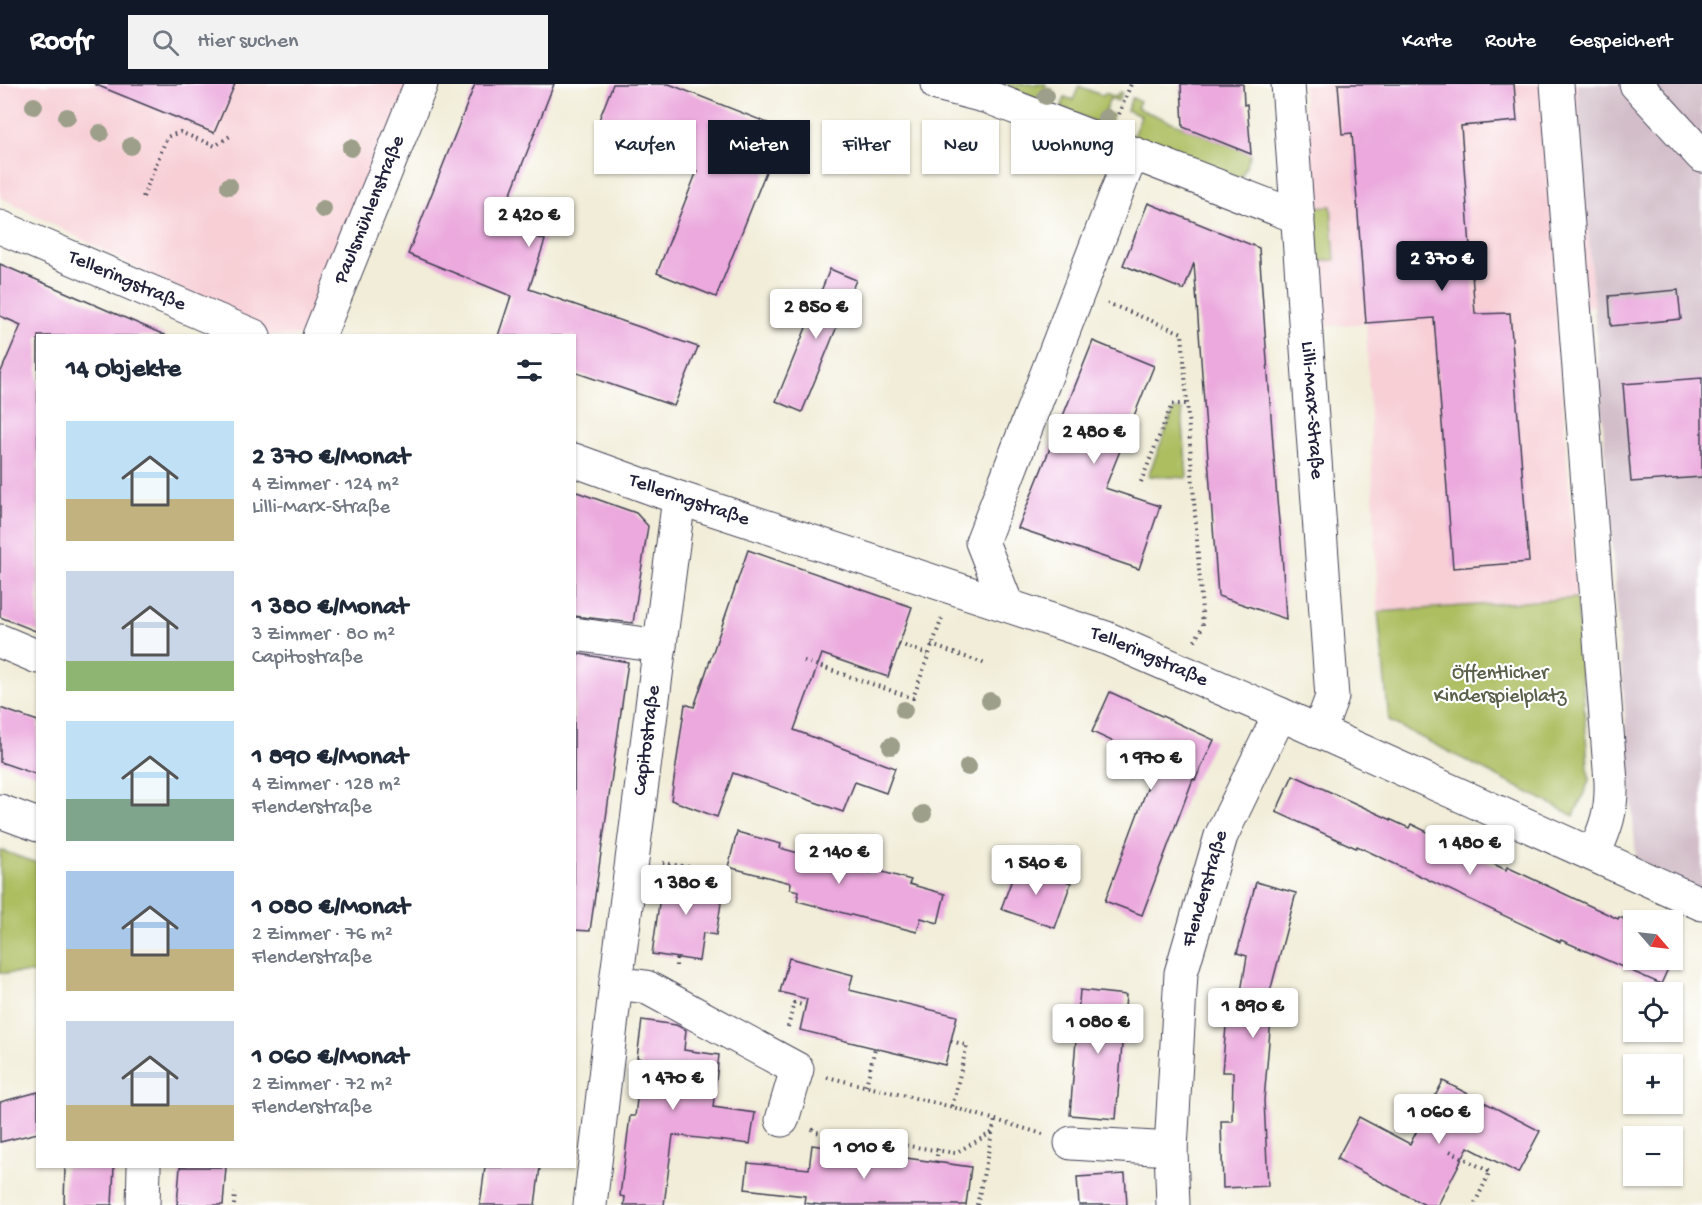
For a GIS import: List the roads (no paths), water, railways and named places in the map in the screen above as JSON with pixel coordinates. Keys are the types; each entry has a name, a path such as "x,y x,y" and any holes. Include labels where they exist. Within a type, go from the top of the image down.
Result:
{"street":[{"name":"Paulsmühlenstraße","path":"320,334 421,84"},
{"path":"937,84 988,97 1047,120"},
{"name":"Lilli-Marx-Straße","path":"1288,84 1332,697 1319,732"},
{"path":"1557,84 1611,782 1612,804 1607,825 1594,854"},
{"path":"1636,84 1702,156"},
{"path":"1135,154 1298,217"},
{"path":"1007,605 982,542 1124,174"},
{"name":"Telleringstraße","path":"0,227 249,334"},
{"name":"Telleringstraße","path":"576,461 679,498 1106,638 1702,904"},
{"name":"Capitostraße","path":"590,1205 616,983 679,498"},
{"path":"576,634 660,646"},
{"path":"0,641 36,656"},
{"name":"Flenderstraße","path":"1173,1205 1170,1149 1181,973 1221,836 1280,714"},
{"path":"0,811 36,824"},
{"path":"616,983 646,987 797,1069 784,1113"},
{"path":"1071,1143 1170,1149"},
{"path":"143,1205 144,1168"}],"park label":[{"name":"Öffentlicher Kinderspielplatz","path":"1500,686"}]}
